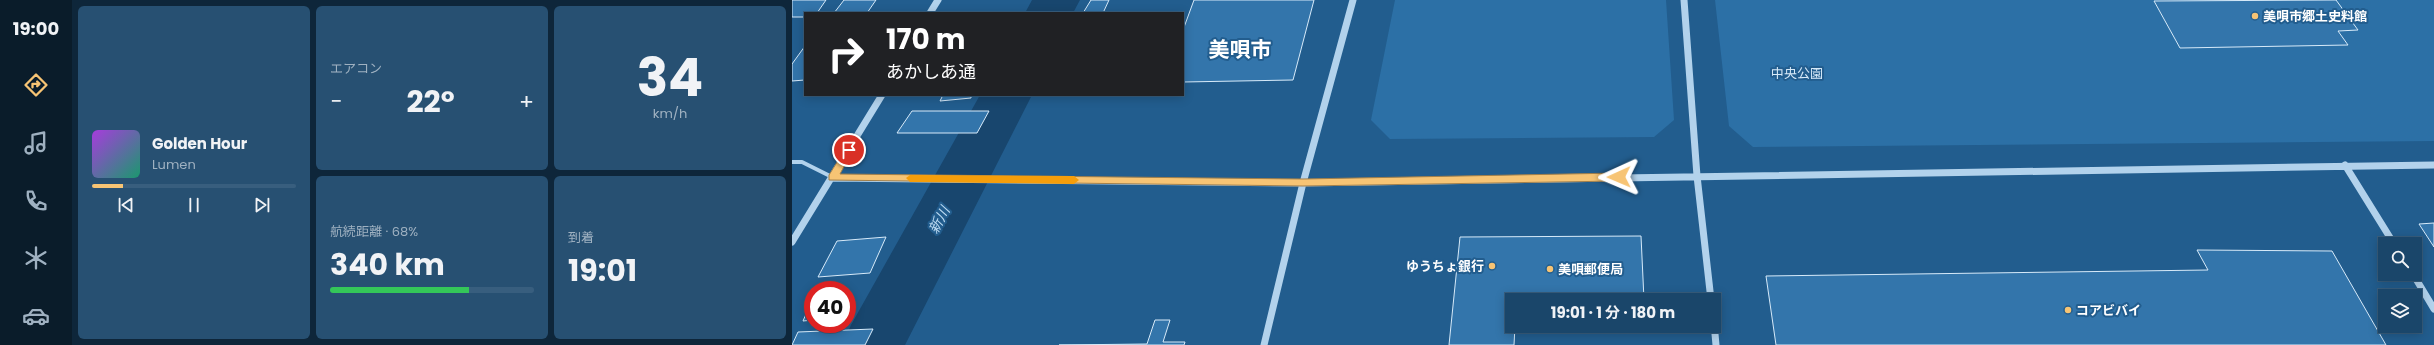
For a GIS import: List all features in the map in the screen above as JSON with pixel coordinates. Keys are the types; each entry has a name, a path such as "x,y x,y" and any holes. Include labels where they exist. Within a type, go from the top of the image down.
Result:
{"street":[{"path":"931,12 938,0"},
{"path":"1264,345 1303,183 1353,0"},
{"path":"1684,0 1697,176 1710,293"},
{"path":"792,242 833,178 881,96"},
{"path":"792,162 802,162 833,178 1303,183 2345,165 2434,165"},
{"path":"2345,165 2390,237"},
{"path":"2417,281 2434,308"},
{"path":"1715,333 1716,345"}],"green space":[{"path":"1395,0 1666,0 1674,120 1654,137 1390,139 1371,120"},
{"name":"中央公園","path":"1715,0 2434,0 2434,141 1753,147 1729,126"}],"building":[{"path":"792,0 826,0 818,12 804,12 804,17 792,17"},
{"path":"844,0 876,0 868,12 835,12"},
{"path":"1091,0 1109,0 1103,12 1084,12"},
{"path":"1194,0 1314,0 1293,80 1184,82 1184,27"},
{"name":"美唄市郷土史料館","path":"2336,0 2358,30 2338,31 2348,45 2180,48 2154,1"},
{"path":"804,47 804,80 792,81 792,64"},
{"path":"942,96 971,96 971,98 940,101"},
{"path":"912,111 989,111 977,133 897,133"},
{"path":"2434,223 2434,247 2419,224"},
{"name":"美唄郵便局","path":"1641,236 1644,293 1505,293 1505,333 1515,333 1514,345 1449,345 1460,237"},
{"path":"886,237 870,273 818,277 837,241"},
{"name":"コアビバイ","path":"2197,250 2332,251 2386,345 1776,345 1766,276 2208,270"},
{"path":"1155,320 1170,320 1163,342 1185,342 1184,345 1059,345 1147,344"},
{"path":"873,329 865,345 792,345 798,332 856,333 856,330"}],"waterway":[{"name":"新川","path":"1050,12 1056,0"},
{"name":"新川","path":"873,345 1005,96"}],"slow traffic":[{"path":"910,178 1074,180"}],"place":[{"name":"美唄市郷土史料館","path":"2255,16"},
{"name":"ゆうちょ銀行","path":"1492,266"},
{"name":"美唄郵便局","path":"1550,269"},
{"name":"コアビバイ","path":"2068,310"}],"district":[{"name":"美唄市","path":"1240,49"}],"route":[{"path":"849,150 833,178 1303,183 1619,177"}]}
